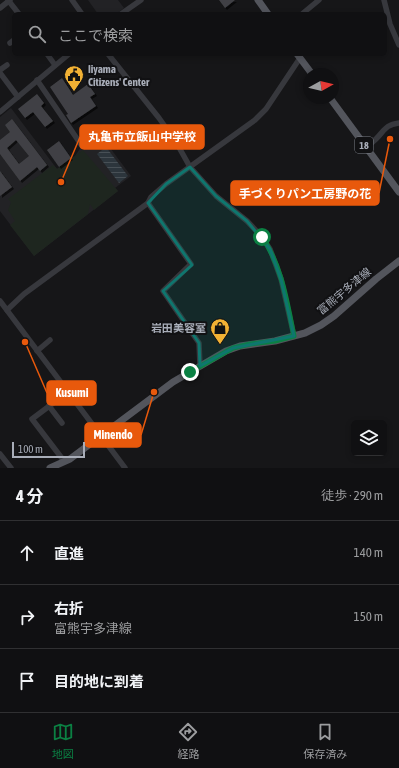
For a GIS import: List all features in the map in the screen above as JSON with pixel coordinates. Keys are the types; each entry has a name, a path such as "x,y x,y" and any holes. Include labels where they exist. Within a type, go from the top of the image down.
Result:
{"main road":[{"path":"258,0 267,12"},
{"path":"299,56 308,68"},
{"name":"18","path":"334,104 399,192"},
{"name":"富熊宇多津線","path":"50,468 64,462 156,394 200,366 233,348 275,341 305,333 321,325 334,316 399,261"}],"street":[{"path":"0,8 9,0 18,12"},
{"path":"72,0 81,12"},
{"path":"124,12 141,0"},
{"path":"304,12 319,0"},
{"path":"384,0 390,24 399,45"},
{"path":"48,56 55,65"},
{"path":"0,112 66,56"},
{"path":"110,56 159,118 176,142 190,167 216,196 257,231 270,249 281,279 294,336"},
{"path":"7,310 24,294 148,203 151,197 166,184 255,120 266,109 299,56"},
{"path":"7,65 0,72 18,97"},
{"path":"37,80 82,146"},
{"path":"366,147 376,140 386,127 391,124 399,123"},
{"path":"148,203 191,264 163,290 199,343 200,366"},
{"path":"0,301 125,468"},
{"path":"37,351 50,340"},
{"path":"64,462 32,419 68,392"},
{"path":"49,406 62,423"},
{"path":"0,454 11,468"}],"highlighted area":[{"path":"190,167 216,196 247,221 270,249 281,279 294,336 233,348 200,366 199,343 163,291 192,265 148,203 166,184"}],"shaded area":[{"path":"88,0 118,0 124,8 119,12 97,12"},
{"path":"11,108 57,169 73,159 81,147 83,150 102,137 131,176 115,188 118,191 34,256 0,211 0,117"},
{"path":"106,147 128,176 119,183 97,154"},
{"path":"83,150 118,191 94,210 90,204 88,214 34,256 10,225 15,221 8,210 11,202 8,199 53,165 57,169"}],"building":[{"path":"219,0 235,0 225,8"},
{"path":"62,78 73,95 88,84 95,94 90,97 96,106 71,123 66,115 68,114 50,87"},
{"path":"37,94 44,103 41,106 53,121 45,127 33,112 25,118 18,109"},
{"path":"12,119 47,165 40,171 37,167 20,181 0,154 0,140 10,132 5,125","holes":["16,140 29,156 19,164 7,148"]},
{"path":"59,141 71,158 59,167 47,150"},
{"path":"0,171 12,187 0,196"}],"place":[{"name":"Iiyama Citizens' Center","path":"74,92"},
{"name":"手づくりパン工房野の花","path":"390,139"},
{"name":"丸亀市立飯山中学校","path":"61,182"},
{"name":"Kusumi","path":"25,342"},
{"name":"岩田美容室","path":"220,345"},
{"name":"Minendo","path":"154,392"}],"route":[{"path":"190,372 233,348 275,341 294,336 281,279 270,249 262,237"}]}
